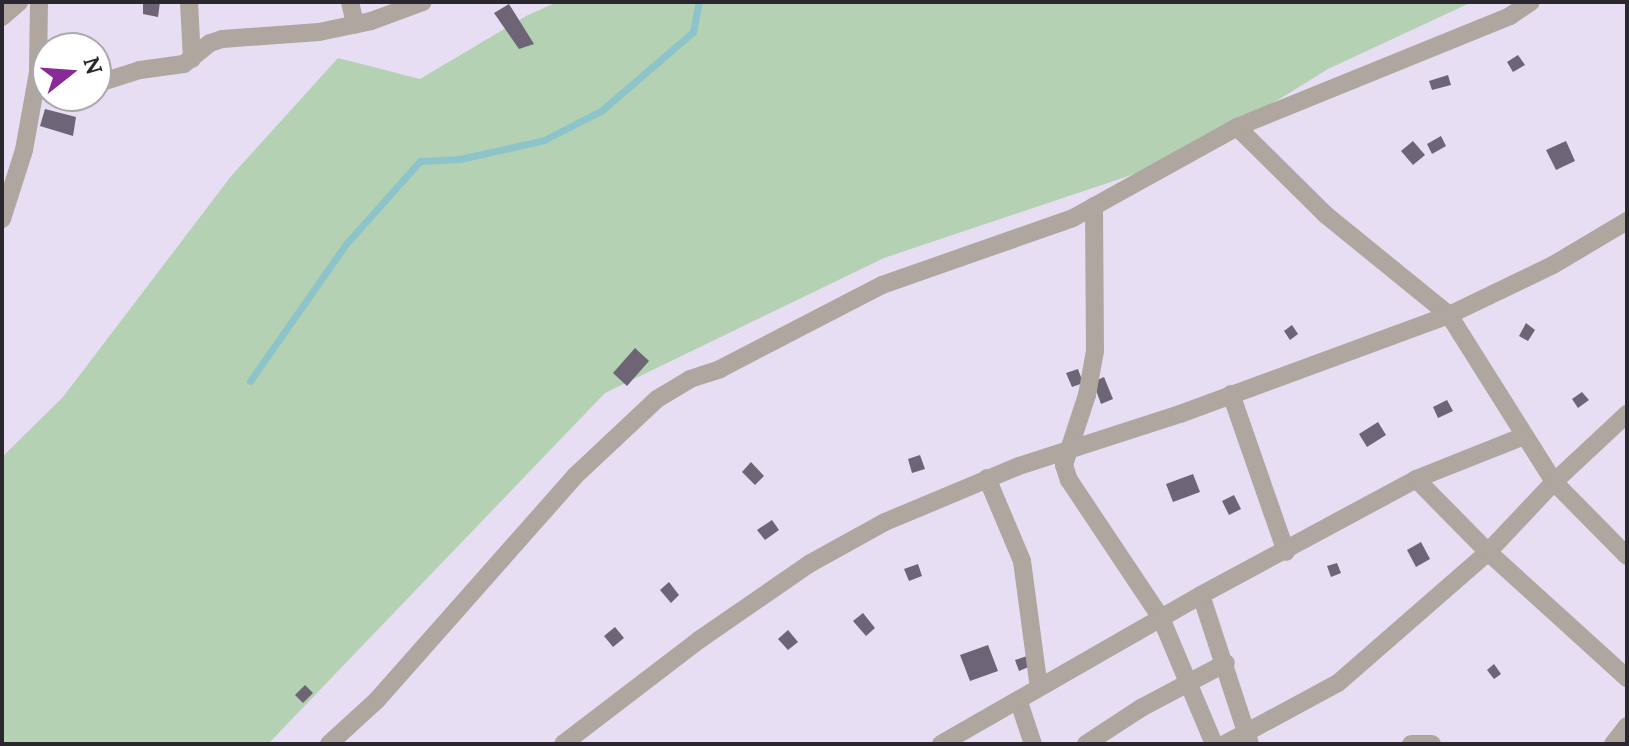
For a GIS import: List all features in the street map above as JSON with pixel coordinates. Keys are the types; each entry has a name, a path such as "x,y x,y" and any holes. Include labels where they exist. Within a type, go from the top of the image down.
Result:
{"street":[{"path":"2,17 19,2"},
{"path":"39,2 41,32"},
{"path":"189,2 192,59"},
{"path":"350,2 355,24"},
{"path":"112,80 192,59 210,43 222,39 281,37 355,24 399,13 423,2"},
{"path":"329,744 377,700 575,476 657,399 690,379 720,369 882,285 1073,218 1142,176 1195,152 1237,127 1510,16 1531,2"},
{"path":"2,219 33,112"},
{"path":"1237,127 1326,215 1449,315 1554,482 1627,556"},
{"path":"1094,206 1095,351 1087,395 1064,465 1069,480 1161,618 1191,683 1214,744"},
{"path":"563,744 699,640 809,564 885,522 987,478 1154,423 1449,315 1540,272 1626,222"},
{"path":"1231,394 1286,552"},
{"path":"1225,744 1249,739 1338,683 1488,552 1554,482 1627,414"},
{"path":"941,744 1201,595 1286,552 1416,479 1524,436"},
{"path":"987,478 1022,561 1039,688"},
{"path":"1416,479 1488,552 1627,678"},
{"path":"1201,595 1249,739"},
{"path":"1086,744 1141,708 1226,663"},
{"path":"1019,702 1033,744"},
{"path":"1613,744 1627,726"},
{"path":"1411,744 1432,744"}],"green space":[{"path":"557,2 1472,2 1328,69 1188,156 884,258 605,393 268,744 2,744 2,457 63,397 232,175 338,58 420,79 526,16"}],"building":[{"path":"160,2 158,17 143,14 143,4"},
{"path":"509,4 534,44 519,49 494,13"},
{"path":"1518,55 1525,65 1513,72 1507,62"},
{"path":"1448,75 1451,85 1432,90 1429,81"},
{"path":"44,112 76,117 73,136 40,126"},
{"path":"1441,136 1446,146 1432,154 1427,144"},
{"path":"1413,141 1425,155 1413,165 1401,151"},
{"path":"1566,141 1575,161 1556,170 1546,150"},
{"path":"1526,323 1535,330 1528,341 1519,336"},
{"path":"1292,325 1298,334 1290,340 1284,331"},
{"path":"635,348 649,361 627,386 613,373"},
{"path":"1078,369 1083,383 1072,387 1066,373"},
{"path":"1104,377 1113,399 1101,404 1093,382"},
{"path":"1582,392 1589,400 1578,408 1572,399"},
{"path":"1447,400 1453,411 1438,418 1433,407"},
{"path":"1378,422 1386,435 1367,447 1359,434"},
{"path":"920,455 925,469 912,473 908,459"},
{"path":"751,462 764,476 755,485 742,472"},
{"path":"1193,474 1200,492 1173,502 1166,484"},
{"path":"1234,495 1241,509 1229,515 1222,501"},
{"path":"772,520 779,530 765,540 757,530"},
{"path":"1421,542 1430,559 1416,567 1407,550"},
{"path":"1337,563 1341,573 1331,577 1327,566"},
{"path":"918,564 922,576 909,581 904,569"},
{"path":"669,582 679,595 671,603 660,590"},
{"path":"863,613 875,628 866,636 853,621"},
{"path":"615,627 624,638 613,647 604,636"},
{"path":"788,630 798,642 788,650 778,639"},
{"path":"988,645 998,671 970,681 960,655"},
{"path":"1027,656 1031,666 1019,671 1015,660"},
{"path":"1494,664 1501,674 1494,679 1487,670"},
{"path":"305,685 313,693 303,703 295,695"}],"waterway":[{"path":"250,381 346,244 420,161 460,159 544,140 601,111 693,32 699,2"}]}
